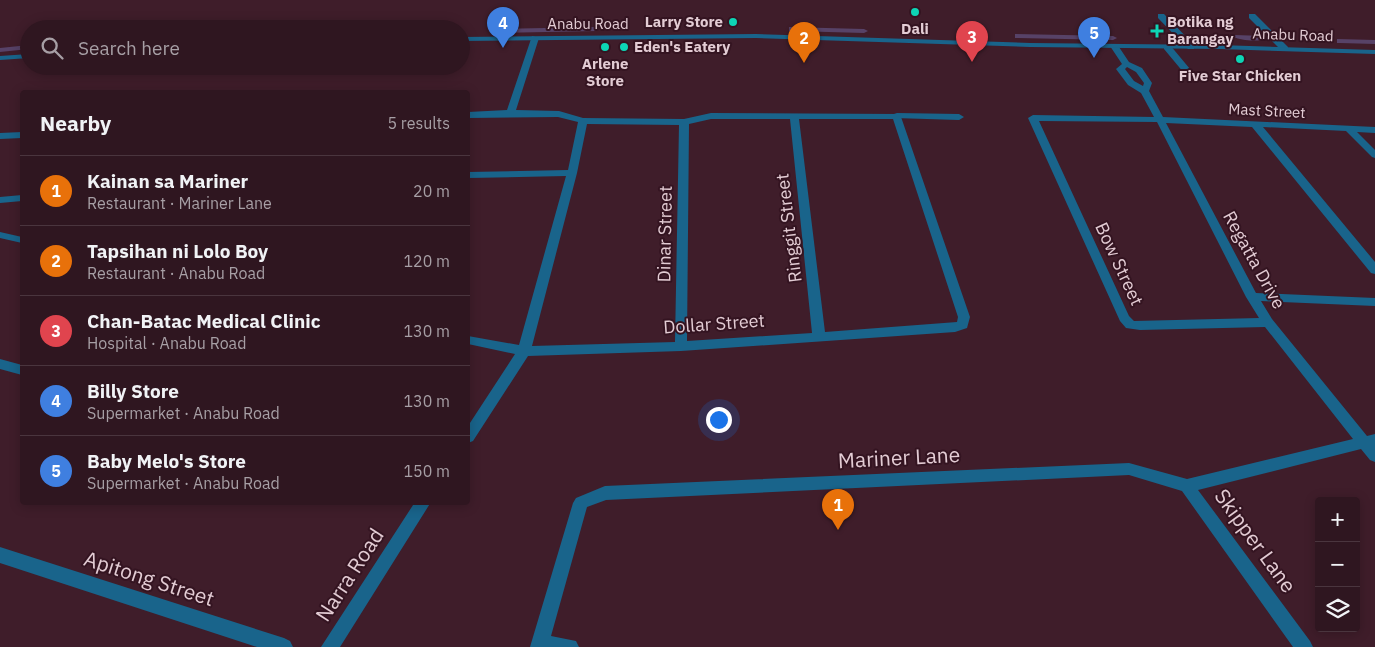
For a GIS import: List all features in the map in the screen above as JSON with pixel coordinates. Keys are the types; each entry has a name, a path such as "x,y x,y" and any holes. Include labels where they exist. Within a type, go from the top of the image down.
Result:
{"street":[{"path":"1161,16 1191,47"},
{"path":"1252,16 1285,49"},
{"name":"Anabu Road","path":"470,39 756,36 1000,44 1375,52"},
{"path":"511,113 535,38"},
{"name":"Regatta Drive","path":"1114,46 1126,64 1138,70 1148,83 1145,91"},
{"path":"1167,47 1192,77"},
{"path":"0,58 20,57"},
{"name":"Regatta Drive","path":"1126,64 1120,69 1130,83 1145,91 1158,120 1252,297 1268,322 1369,441 1375,456"},
{"path":"470,115 559,114 583,121 684,122 711,116 959,118"},
{"name":"Ringgit Street","path":"794,116 819,336"},
{"name":"Dollar Street","path":"470,340 524,351 681,346 955,328 964,325 964,317 896,116"},
{"name":"Mast Street","path":"1034,118 1158,120 1375,130"},
{"name":"Bow Street","path":"1034,118 1124,318 1130,325 1268,322"},
{"path":"470,434 524,351 572,172 583,121"},
{"name":"Dinar Street","path":"681,346 684,122"},
{"path":"1255,124 1375,270"},
{"path":"1348,129 1375,155"},
{"path":"0,136 20,135"},
{"path":"470,175 572,172"},
{"path":"0,200 20,198"},
{"path":"0,235 20,240"},
{"path":"1252,297 1375,302"},
{"path":"0,364 20,369"},
{"path":"1187,486 1369,441"},
{"name":"Mariner Lane","path":"539,646 581,503 605,493 1129,468 1187,486"},
{"name":"Skipper Lane","path":"1187,486 1304,647"},
{"name":"Narra Road","path":"330,647 422,505"},
{"name":"Apitong Street","path":"0,555 284,647"},
{"path":"539,646 570,647"}],"waterway":[{"path":"497,31 594,29"},
{"path":"792,29 864,31"},
{"path":"1018,36 1113,38"},
{"path":"1238,37 1264,38"},
{"path":"1340,41 1375,42"},
{"path":"0,50 20,48"}],"place":[{"name":"Dali","path":"915,12"},
{"name":"Larry Store","path":"733,22"},
{"name":"Botika ng Barangay","path":"1157,31"},
{"name":"Arlene Store","path":"605,47"},
{"name":"Eden's Eatery","path":"624,47"},
{"name":"Billy Store","path":"503,48"},
{"name":"Baby Melo's Store","path":"1094,58"},
{"name":"Five Star Chicken","path":"1240,59"},
{"name":"Chan-Batac Medical Clinic","path":"972,62"},
{"name":"Tapsihan ni Lolo Boy","path":"804,63"},
{"name":"Kainan sa Mariner","path":"838,530"}]}
